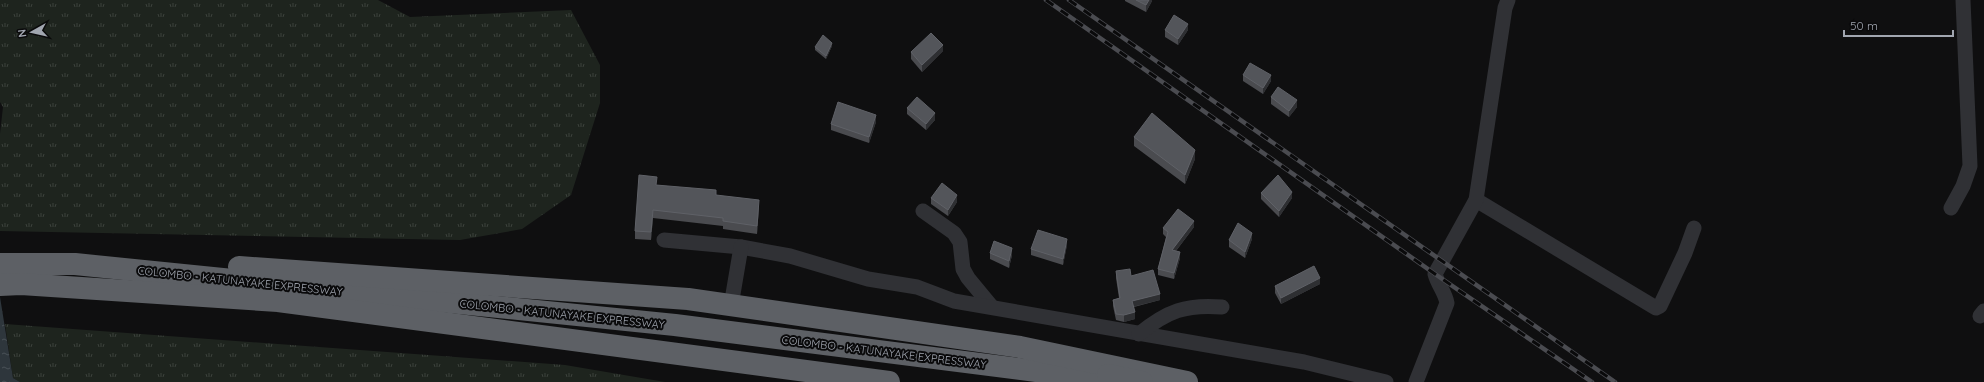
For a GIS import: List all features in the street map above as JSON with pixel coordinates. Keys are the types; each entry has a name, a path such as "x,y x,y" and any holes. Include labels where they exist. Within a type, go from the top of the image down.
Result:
{"highway":[{"name":"COLOMBO - KATUNAYAKE EXPRESSWAY","path":"7,264 75,264 675,325 1133,378"},
{"path":"75,264 144,267 686,313 1133,378 1187,382"},
{"path":"144,267 208,265 226,266 688,299 1020,347 1133,378"},
{"path":"226,266 394,265 733,294 890,314 1022,339 1133,378"},
{"name":"COLOMBO - KATUNAYAKE EXPRESSWAY","path":"10,284 278,301 889,382"}],"street":[{"path":"1416,382 1447,303 1445,295 1438,286 1435,274 1476,200 1505,8 1508,0"},
{"path":"1951,208 1963,186 1970,166 1963,0"},
{"path":"1476,200 1656,308 1660,306 1685,254 1694,228"},
{"path":"923,211 954,233 960,242 963,269 968,278 992,307"},
{"path":"664,240 741,247 790,256 868,280 917,287 954,301 1304,362 1386,382"},
{"path":"733,294 741,247"},
{"path":"1139,334 1155,321 1175,311 1199,305 1222,307"}],"green space":[{"path":"0,0 378,0 410,17 571,10 600,65 600,103 571,195 522,229 460,240 0,231 0,134 3,107 0,102"},
{"path":"5,324 565,365 665,382 20,382 13,378"}],"water":[{"path":"0,297 13,378 20,382 0,382"}],"building":[{"path":"1136,0 1149,0 1146,5"},
{"path":"1174,15 1188,24 1178,39 1165,30"},
{"path":"931,33 943,45 922,65 911,52"},
{"path":"823,35 832,43 826,56 815,47"},
{"path":"1250,63 1271,75 1263,88 1243,75"},
{"path":"1278,87 1297,100 1289,111 1271,97"},
{"path":"917,97 935,113 926,124 907,108"},
{"path":"838,102 876,115 869,137 831,124"},
{"path":"1152,113 1195,150 1185,175 1134,137"},
{"path":"639,175 657,177 656,185 716,190 716,195 759,200 757,226 723,221 723,218 653,210 651,232 635,231"},
{"path":"1278,175 1292,192 1279,211 1261,193"},
{"path":"942,183 957,195 948,210 931,198"},
{"path":"1178,209 1194,221 1172,250 1180,252 1174,273 1158,269 1168,232 1163,228"},
{"path":"1238,223 1252,233 1245,252 1229,240"},
{"path":"1038,230 1067,239 1063,259 1031,249"},
{"path":"994,241 1012,248 1009,261 990,253"},
{"path":"1314,266 1320,278 1281,298 1275,286"},
{"path":"1130,269 1131,276 1153,270 1160,294 1132,301 1135,312 1124,315 1116,314 1113,300 1120,298 1116,271"}],"railway":[{"path":"1046,0 1435,274 1592,382"},
{"path":"1069,0 1615,382"}]}
